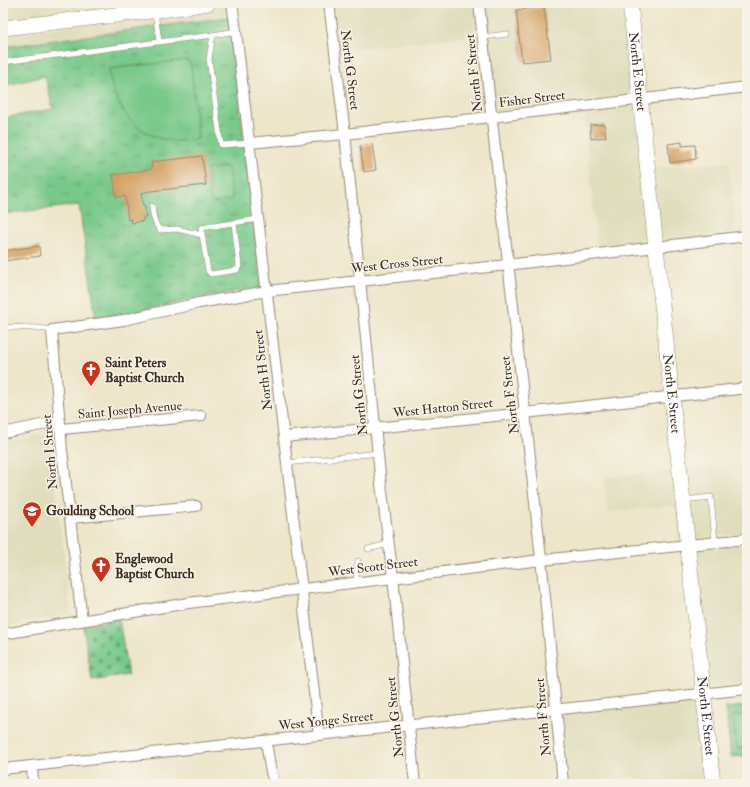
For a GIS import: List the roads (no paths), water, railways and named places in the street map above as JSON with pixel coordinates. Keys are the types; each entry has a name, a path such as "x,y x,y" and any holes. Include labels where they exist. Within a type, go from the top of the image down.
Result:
{"street":[{"path":"3,28 155,11 208,3"},
{"name":"North H Street","path":"232,3 319,735"},
{"name":"North G Street","path":"329,3 345,134 378,453 415,784"},
{"name":"North F Street","path":"480,3 507,265 541,560 563,784"},
{"name":"North E Street","path":"630,3 713,784"},
{"name":"Fisher Street","path":"249,143 345,134 747,87"},
{"name":"West Cross Street","path":"52,330 124,320 199,303 267,291 507,265 747,236"},
{"name":"North I Street","path":"52,330 60,425 82,620"},
{"name":"West Hatton Street","path":"284,437 525,413 747,388"},
{"name":"Saint Joseph Avenue","path":"3,433 60,425 201,416"},
{"path":"70,518 196,506"},
{"name":"West Scott Street","path":"3,634 188,603 541,560 747,539"},
{"name":"West Yonge Street","path":"3,769 747,689"},
{"path":"266,741 274,784"},
{"path":"32,766 34,784"}],"lane":[{"path":"155,11 160,41"},
{"path":"3,62 236,31"},
{"path":"483,37 507,34"},
{"path":"213,35 209,59 221,145 249,143"},
{"path":"152,206 156,226 160,230 177,229 202,236"},
{"path":"234,222 240,266 237,270 211,274 208,271 201,228 234,222 258,219"},
{"path":"3,327 39,328 52,330"},
{"path":"287,463 378,453"},
{"path":"683,500 711,497 715,542"},
{"path":"368,549 388,544"},
{"path":"358,561 356,570 358,582"}],"place":[{"name":"Saint Peters Baptist Church","path":"91,387"},
{"name":"Goulding School","path":"32,528"},
{"name":"Englewood Baptist Church","path":"101,583"}]}
